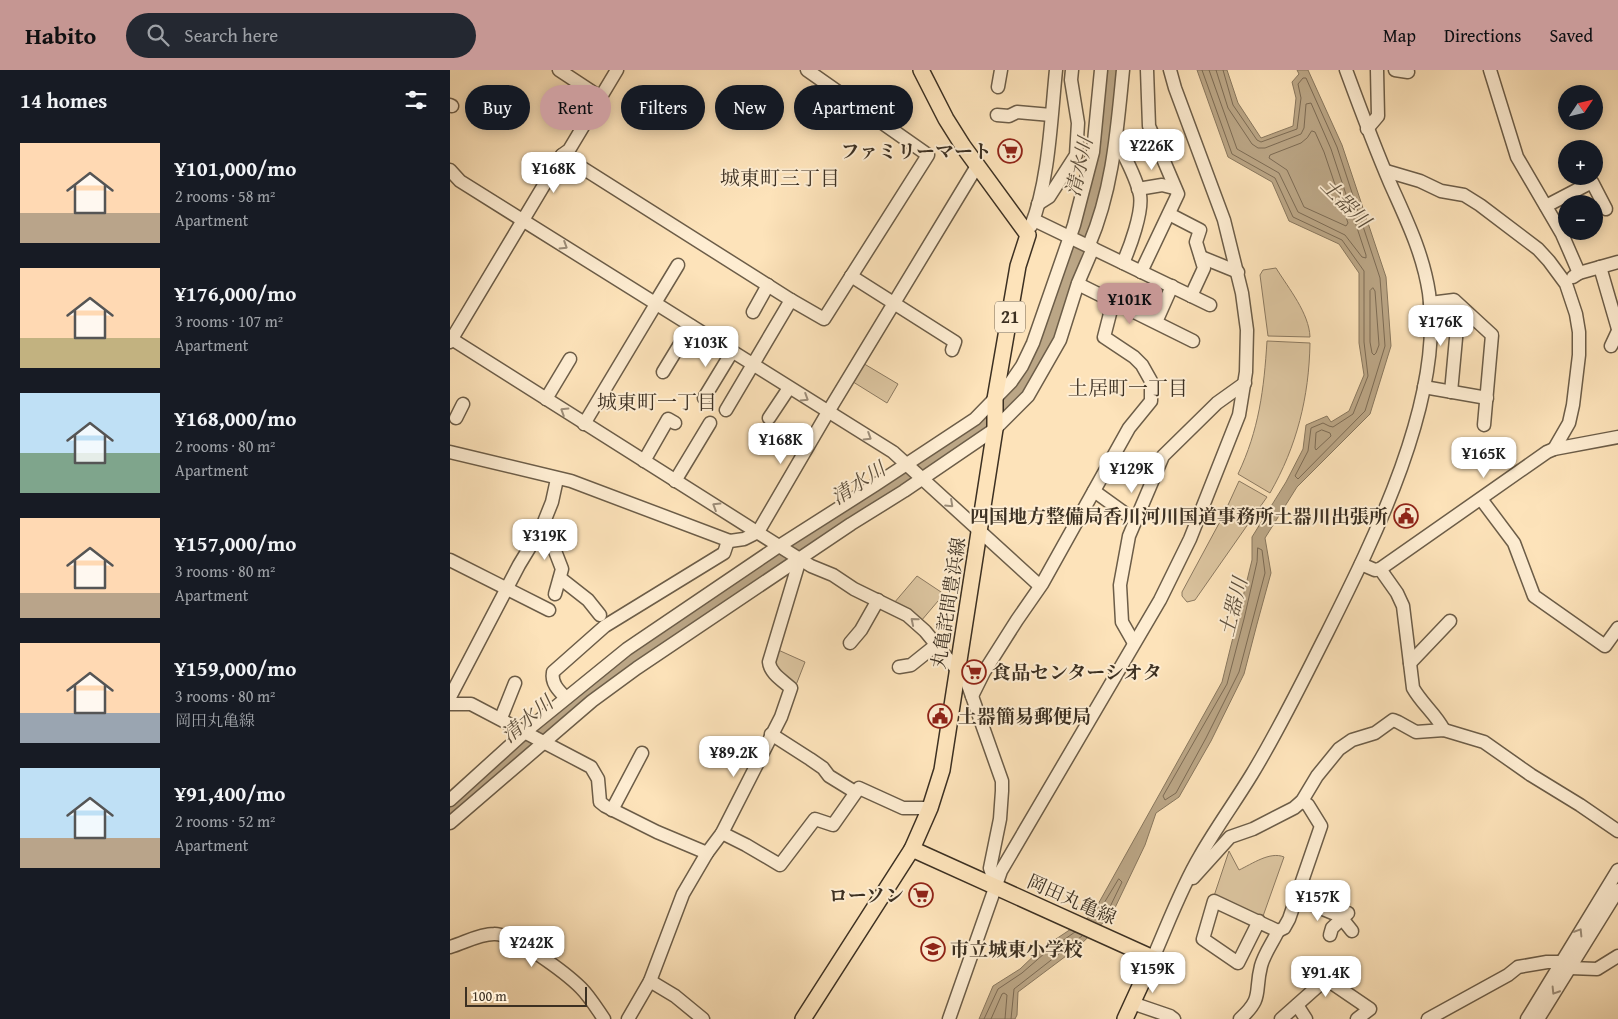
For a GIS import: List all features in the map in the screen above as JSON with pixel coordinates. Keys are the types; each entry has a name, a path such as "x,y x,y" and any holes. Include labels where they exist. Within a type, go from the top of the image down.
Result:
{"main road":[{"path":"921,70 946,119 977,166 1028,235"},
{"name":"丸亀詫間豊浜線","path":"803,1019 912,849 930,808 942,770 995,428 995,399 1018,266 1028,235"},
{"name":"岡田丸亀線","path":"912,849 1151,957"},
{"path":"1125,1019 1151,957"}],"street":[{"path":"559,70 582,85"},
{"path":"608,85 617,70"},
{"path":"562,155 824,319 928,155 808,70"},
{"path":"998,87 1001,70"},
{"path":"1028,235 1034,220 1045,170 1056,70"},
{"path":"1038,204 1049,198 1076,155 1078,122 1071,80 1072,70"},
{"path":"450,800 526,731 627,650 779,546 975,419 1011,382 1022,366 1033,343 1071,237 1093,152 1101,70"},
{"path":"450,824 545,741 637,668 701,623 995,428 1028,396 1060,340 1091,247 1105,199 1116,141 1124,70"},
{"path":"1141,272 1178,194 1149,126 1147,70"},
{"path":"950,1019 1001,889 1001,870 1160,600 1190,539 1238,415 1245,383 1247,330 1238,272 1224,220 1174,88 1170,70"},
{"path":"1151,957 1199,857 1253,774 1299,691 1361,564 1394,489 1410,441 1424,386 1432,338 1430,303 1418,247 1367,129 1346,70"},
{"path":"1367,129 1378,116 1377,70"},
{"path":"1490,70 1517,157 1562,234 1575,276 1575,286 1582,320 1579,332"},
{"path":"997,115 1008,116 1018,108 1051,115"},
{"path":"581,130 569,150 562,155 451,340 800,559 911,618 967,682 1002,781 1000,820 990,868 1001,889"},
{"path":"1116,141 1136,179 1141,197 1131,244 1122,263"},
{"path":"450,452 556,479 571,481 728,541 744,538 758,532 828,412 977,166"},
{"path":"450,170 460,181 893,452 1040,586"},
{"path":"1386,172 1420,181 1441,192 1464,195 1575,276"},
{"path":"1546,206 1592,182 1606,209"},
{"path":"1138,189 1162,185 1174,188"},
{"path":"1168,214 1200,230 1196,242 1204,268 1191,296"},
{"path":"1034,220 1210,305"},
{"path":"1538,249 1566,284 1576,314 1579,332 1580,355 1573,405 1569,423 1554,449"},
{"path":"1201,258 1238,272"},
{"path":"1575,276 1618,262"},
{"path":"584,424 678,264"},
{"path":"1600,267 1618,330 1611,346"},
{"path":"852,276 955,342 952,350"},
{"path":"1078,284 1194,341"},
{"path":"752,312 768,285"},
{"path":"1156,322 1172,286"},
{"path":"726,410 738,398 753,366 791,300"},
{"path":"1430,303 1454,300 1492,335 1484,425"},
{"path":"972,696 984,672 1040,586 1129,428 1151,402 1151,381 1142,365 1134,357 1104,337 1113,302"},
{"path":"1451,392 1459,306"},
{"path":"663,372 691,326"},
{"path":"704,398 732,352"},
{"path":"546,400 570,359"},
{"path":"1134,643 1122,622 1120,585 1129,536 1136,519 1163,456 1217,403 1245,383"},
{"path":"1424,386 1487,398"},
{"path":"770,418 788,388"},
{"path":"644,461 668,419 675,423"},
{"path":"675,480 710,423"},
{"path":"1361,564 1374,570 1380,568 1547,452 1618,437"},
{"path":"450,696 506,589 542,527 552,502 556,479"},
{"path":"1094,491 1130,517 1136,519"},
{"path":"1481,499 1514,544 1534,596 1605,646 1618,628"},
{"path":"542,527 550,538 564,570 588,606 600,615"},
{"path":"566,698 555,686 552,677 553,672 605,626 724,552 728,541"},
{"path":"628,1019 650,981 683,894 707,853 722,833 781,717 791,688 773,672 769,662 800,559"},
{"path":"450,560 549,610"},
{"path":"1380,568 1397,593 1403,606 1414,688 1420,700 1430,708 1444,730"},
{"path":"554,594 564,570"},
{"path":"850,643 861,630 878,600"},
{"path":"1410,663 1450,622"},
{"path":"908,669 936,645"},
{"path":"501,718 515,683"},
{"path":"450,704 471,704 526,731 591,767 598,779 600,802 657,832 707,853"},
{"path":"1182,891 1230,837 1294,808 1302,801 1317,776 1339,749 1352,740 1375,733 1393,720 1416,732 1444,730 1484,742 1618,831"},
{"path":"771,734 823,768 829,776 856,792"},
{"path":"612,810 629,768 642,754"},
{"path":"722,833 780,865 815,819 833,825 859,788 903,808 930,808"},
{"path":"1246,1017 1258,996 1262,964 1278,931 1284,928 1289,920 1321,826 1308,805 1302,801"},
{"path":"1538,1019 1565,965 1618,870"},
{"path":"1526,1019 1618,890"},
{"path":"1296,898 1340,916 1345,916"},
{"path":"1259,921 1238,963 1203,939 1214,901 1259,921 1278,931"},
{"path":"1345,916 1352,931"},
{"path":"1330,935 1332,928 1345,916"},
{"path":"450,947 477,937 502,934 537,954 582,989 604,1019"},
{"path":"1428,1019 1508,975 1518,967 1536,963 1597,969 1618,956"},
{"path":"1281,1019 1326,979 1370,1009 1357,1019"},
{"path":"650,981 675,996 703,1019"},
{"path":"1132,1003 1174,1019"},
{"path":"1297,1005 1306,1019"}],"shaded area":[{"path":"1276,268 1302,310 1309,328 1310,337 1268,336 1260,275 1263,270"},
{"path":"1267,341 1310,343 1307,383 1300,421 1288,457 1270,493 1238,474 1256,425 1264,376"},
{"path":"861,362 898,384 887,403 850,380"},
{"path":"1239,481 1267,497 1195,600 1187,602 1182,596 1182,592 1223,516"},
{"path":"917,576 944,594 921,621 894,603"},
{"path":"776,649 805,662 796,685 791,684 772,662"},
{"path":"1229,851 1239,870 1267,857 1284,857 1262,919 1214,896"}],"water":[{"name":"土器川","path":"1197,70 1227,70 1238,103 1261,138 1293,126 1296,98 1292,82 1299,74 1297,70 1308,70 1342,145 1386,277 1391,346 1370,414 1297,487 1265,538 1271,573 1244,674 1211,741 1179,797 1156,813 1145,845 1112,914 1078,947 1018,992 1017,1015 1015,1019 979,1019 993,986 1020,969 1041,949 1092,915 1222,682 1252,560 1252,537 1286,482 1303,449 1306,425 1327,416 1331,422 1349,411 1364,375 1359,343 1359,273 1339,244 1289,221 1272,182 1228,157"}],"waterway":[{"name":"清水川","path":"450,810 546,727 658,639 976,429 1010,402 1041,354 1092,202 1105,154 1113,70"}],"place":[{"name":"ファミリーマート","path":"1010,151"},
{"name":"四国地方整備局香川河川国道事務所土器川出張所","path":"1406,516"},
{"name":"食品センターシオタ","path":"974,672"},
{"name":"土器簡易郵便局","path":"940,716"},
{"name":"ローソン","path":"921,895"},
{"name":"市立城東小学校","path":"933,949"}],"district":[{"name":"城東町三丁目","path":"780,178"},
{"name":"土居町一丁目","path":"1128,388"},
{"name":"城東町一丁目","path":"657,402"}]}
